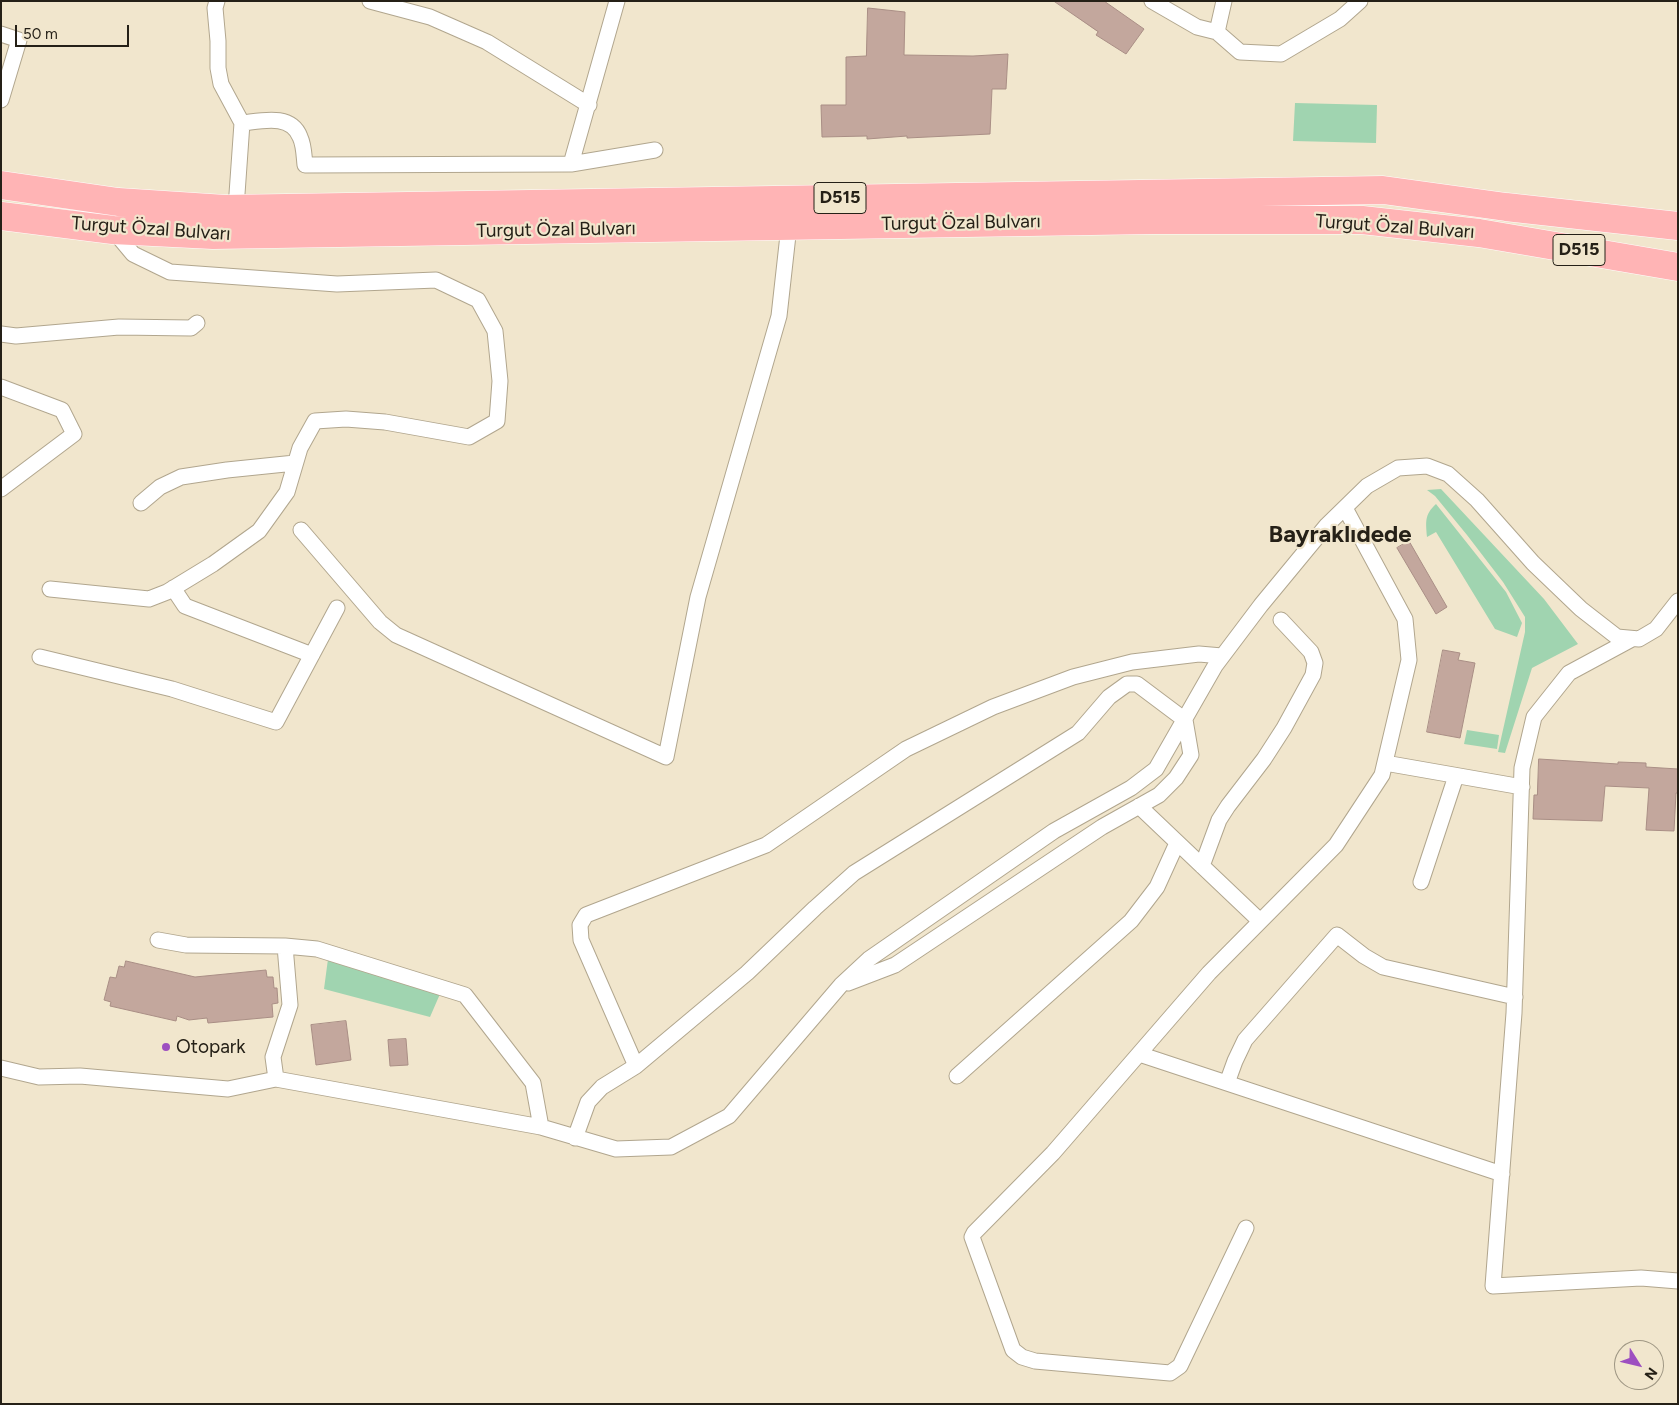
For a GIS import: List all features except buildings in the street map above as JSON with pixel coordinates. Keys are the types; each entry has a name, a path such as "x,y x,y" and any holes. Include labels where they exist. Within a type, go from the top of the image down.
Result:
{"highway":[{"name":"Turgut Özal Bulvarı","path":"1,185 118,202 236,208 1383,190 1678,226"},
{"name":"Turgut Özal Bulvarı","path":"1,216 114,230 213,235 1154,220 1362,220 1480,233 1678,267"}],"street":[{"path":"217,1 215,8 218,68 222,84 242,124 236,208"},
{"path":"370,1 430,17 487,42 589,105"},
{"path":"572,164 617,1"},
{"path":"1152,1 1197,27 1217,32 1240,52 1281,54 1340,19 1360,1"},
{"path":"1217,32 1224,1"},
{"path":"1,34 19,40 1,100"},
{"path":"242,124 272,120 290,125 301,138 305,165 572,164 655,150"},
{"path":"302,530 380,622 396,635 666,757 698,597 779,316 789,226"},
{"path":"50,589 149,599 173,588 213,564 259,531 287,492 300,448 315,421 346,419 385,422 469,437 497,421 500,381 495,331 478,300 436,280 337,284 170,272 133,254 114,230"},
{"path":"1,334 16,336 119,327 190,328 197,323"},
{"path":"1,387 62,410 74,434 1,489"},
{"path":"141,503 160,487 181,477 296,463"},
{"path":"1,1068 39,1077 80,1076 228,1089 276,1079 541,1127 616,1149 671,1147 729,1116 788,1045 842,985 869,959 1054,831 1131,788 1156,770 1215,666 1260,605 1327,525 1367,486 1398,468 1427,466 1448,474 1477,500 1533,563 1581,609 1617,637 1639,639 1656,628 1678,601"},
{"path":"1246,1228 1180,1366 1170,1373 1035,1362 1022,1357 1013,1350 973,1243 974,1233 1047,1158 1208,973 1336,845 1382,775 1409,660 1405,619 1345,508"},
{"path":"173,588 185,606 312,655"},
{"path":"40,657 172,689 276,722 337,608"},
{"path":"1202,866 1219,820 1264,759 1284,728 1313,675 1315,663 1311,652 1281,620"},
{"path":"1632,639 1569,674 1534,717 1522,768 1515,997 1493,1286 1641,1278 1678,1281"},
{"path":"636,1066 581,940 580,925 586,915 766,845 906,748 993,707 1073,677 1132,662 1198,654 1222,656"},
{"path":"574,1138 588,1102 602,1087 636,1066 747,973 854,873 1078,733 1109,697 1127,684 1137,684 1184,720 1191,755 1176,778 1159,795 1102,827 896,965 842,985"},
{"path":"1385,763 1522,787"},
{"path":"1421,882 1456,776"},
{"path":"1139,806 1260,921"},
{"path":"957,1076 1131,921 1157,887 1177,842"},
{"path":"1227,1083 1234,1061 1245,1040 1337,935 1364,956 1383,967 1515,997"},
{"path":"158,940 186,945 285,946 317,949 465,995 532,1083 541,1127"},
{"path":"276,1079 273,1057 290,1005 285,946"},
{"path":"1139,1054 1502,1174"}],"green space":[{"path":"1295,103 1377,105 1376,143 1293,141"},
{"path":"1441,489 1544,599 1578,644 1532,668 1505,753 1498,752 1525,632 1525,617 1503,582 1467,535 1435,496 1427,490"},
{"path":"1436,504 1506,592 1522,623 1517,637 1495,629 1436,532 1427,537 1426,523 1428,515"},
{"path":"1467,730 1499,735 1497,749 1464,744"},
{"path":"328,959 440,994 430,1017 324,989"}],"place":[{"name":"Otopark","path":"166,1047"}],"district":[{"name":"Bayraklıdede","path":"1340,535"}]}
